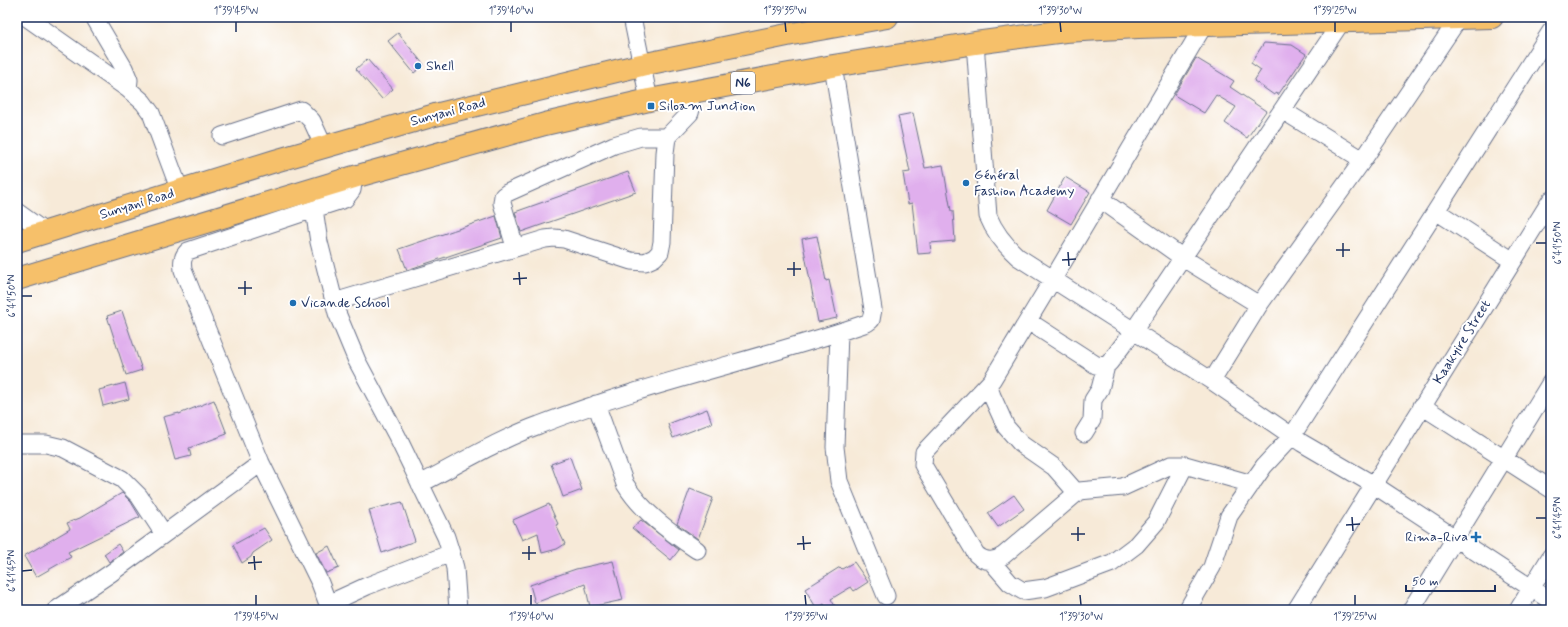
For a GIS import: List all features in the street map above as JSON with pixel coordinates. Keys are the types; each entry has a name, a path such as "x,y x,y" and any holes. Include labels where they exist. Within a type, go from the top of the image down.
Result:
{"main road":[{"name":"Sunyani Road","path":"17,241 324,147 435,115 641,65 792,34 887,17"},
{"name":"N6","path":"17,279 354,177 545,124 649,100 833,66 975,43 1073,24 1204,25 1492,17"}],"street":[{"path":"26,17 128,89 143,102 150,113 180,191"},
{"path":"94,17 124,68 129,80 128,89"},
{"path":"632,17 649,100"},
{"path":"1212,381 1259,305 1363,160 1459,18"},
{"path":"1084,433 1092,420 1093,400 1100,388 1106,366 1134,330 1342,21"},
{"path":"1204,25 1028,321 988,384 924,452 923,465 976,554 982,559 990,561 998,560 1076,492 1083,490 1123,487 1171,465 1185,465 1252,484"},
{"path":"1187,610 1212,568 1229,516 1264,466 1292,436 1551,31"},
{"path":"975,43 988,216 991,223 1009,248 1018,257 1134,330 1292,436 1374,485 1551,601"},
{"path":"420,484 538,425 596,404 690,375 744,362 838,333 867,323 871,320 874,309 833,66"},
{"path":"334,302 545,239 564,239 631,261 644,262 654,258 660,252 662,242 665,153 667,137 690,113 689,93"},
{"path":"222,136 301,110 312,120 324,147"},
{"path":"1282,110 1363,160"},
{"path":"515,247 502,203 504,196 507,193 614,145 641,137 667,137"},
{"path":"354,177 352,190 345,198 188,251 182,262 183,270 261,462 320,583 324,607 367,586 451,553"},
{"path":"1100,200 1183,258 1259,305"},
{"name":"Kaakyire Street","path":"1296,610 1513,261 1544,225 1551,200"},
{"path":"314,209 319,242 334,302 357,361 446,537 455,568 458,610"},
{"path":"1436,211 1513,261"},
{"path":"17,212 45,232"},
{"path":"1028,321 1096,365 1106,366"},
{"path":"838,333 835,447 839,481 886,596"},
{"path":"1411,610 1551,382"},
{"path":"988,384 1006,427 1021,444 1054,467 1076,492"},
{"path":"596,404 625,484 630,492 663,526 697,550"},
{"path":"1422,406 1551,489"},
{"path":"17,444 46,444 64,448 122,479 139,496 164,534"},
{"path":"56,610 164,534 261,462"},
{"path":"990,561 1010,584 1023,591 1045,588 1112,563 1136,545 1156,522 1185,465"},
{"path":"1518,610 1551,556"}],"building":[{"path":"398,33 424,65 414,73 388,41"},
{"path":"1264,43 1292,45 1306,54 1278,95 1277,93 1274,95 1254,81 1261,70 1251,63"},
{"path":"1196,58 1234,81 1230,87 1266,111 1247,138 1225,123 1236,107 1216,95 1204,113 1174,95"},
{"path":"367,59 393,89 382,99 356,69"},
{"path":"913,113 925,168 943,165 951,211 953,211 955,241 930,243 931,253 918,254 912,203 908,204 903,173 910,172 898,116"},
{"path":"628,172 636,192 521,232 515,212"},
{"path":"1065,177 1090,192 1071,224 1047,210"},
{"path":"496,216 502,238 407,270 399,249"},
{"path":"817,236 826,281 829,280 837,318 818,322 802,239"},
{"path":"122,311 142,370 126,375 107,316"},
{"path":"125,383 129,399 103,406 99,390"},
{"path":"214,400 227,434 189,448 191,456 175,460 163,417 179,414"},
{"path":"707,409 712,423 673,438 668,424"},
{"path":"570,457 582,490 563,497 551,464"},
{"path":"690,489 713,498 698,539 677,524"},
{"path":"122,493 131,502 140,517 68,552 71,557 36,577 24,556 70,529 67,523 80,518"},
{"path":"1014,495 1024,509 998,527 988,513"},
{"path":"402,502 415,541 382,553 369,510"},
{"path":"549,504 558,524 556,525 565,544 557,549 542,553 538,533 522,540 513,520"},
{"path":"641,520 679,550 671,560 632,528"},
{"path":"264,528 272,540 253,553 251,557 242,563 233,545"},
{"path":"118,544 123,552 109,562 104,554"},
{"path":"329,546 339,568 326,573 316,553"},
{"path":"613,561 623,600 590,607 585,584 535,603 530,585 576,569"},
{"path":"854,562 868,582 854,591 851,587 831,599 837,610 828,610 824,604 817,609 805,589 840,567 842,569"}],"place":[{"name":"Shell","path":"418,66"},
{"name":"Siloam Junction","path":"651,106"},
{"name":"Général Fashion Academy","path":"966,183"},
{"name":"Vicande School","path":"293,303"},
{"name":"Rima-Riva","path":"1476,537"}]}
